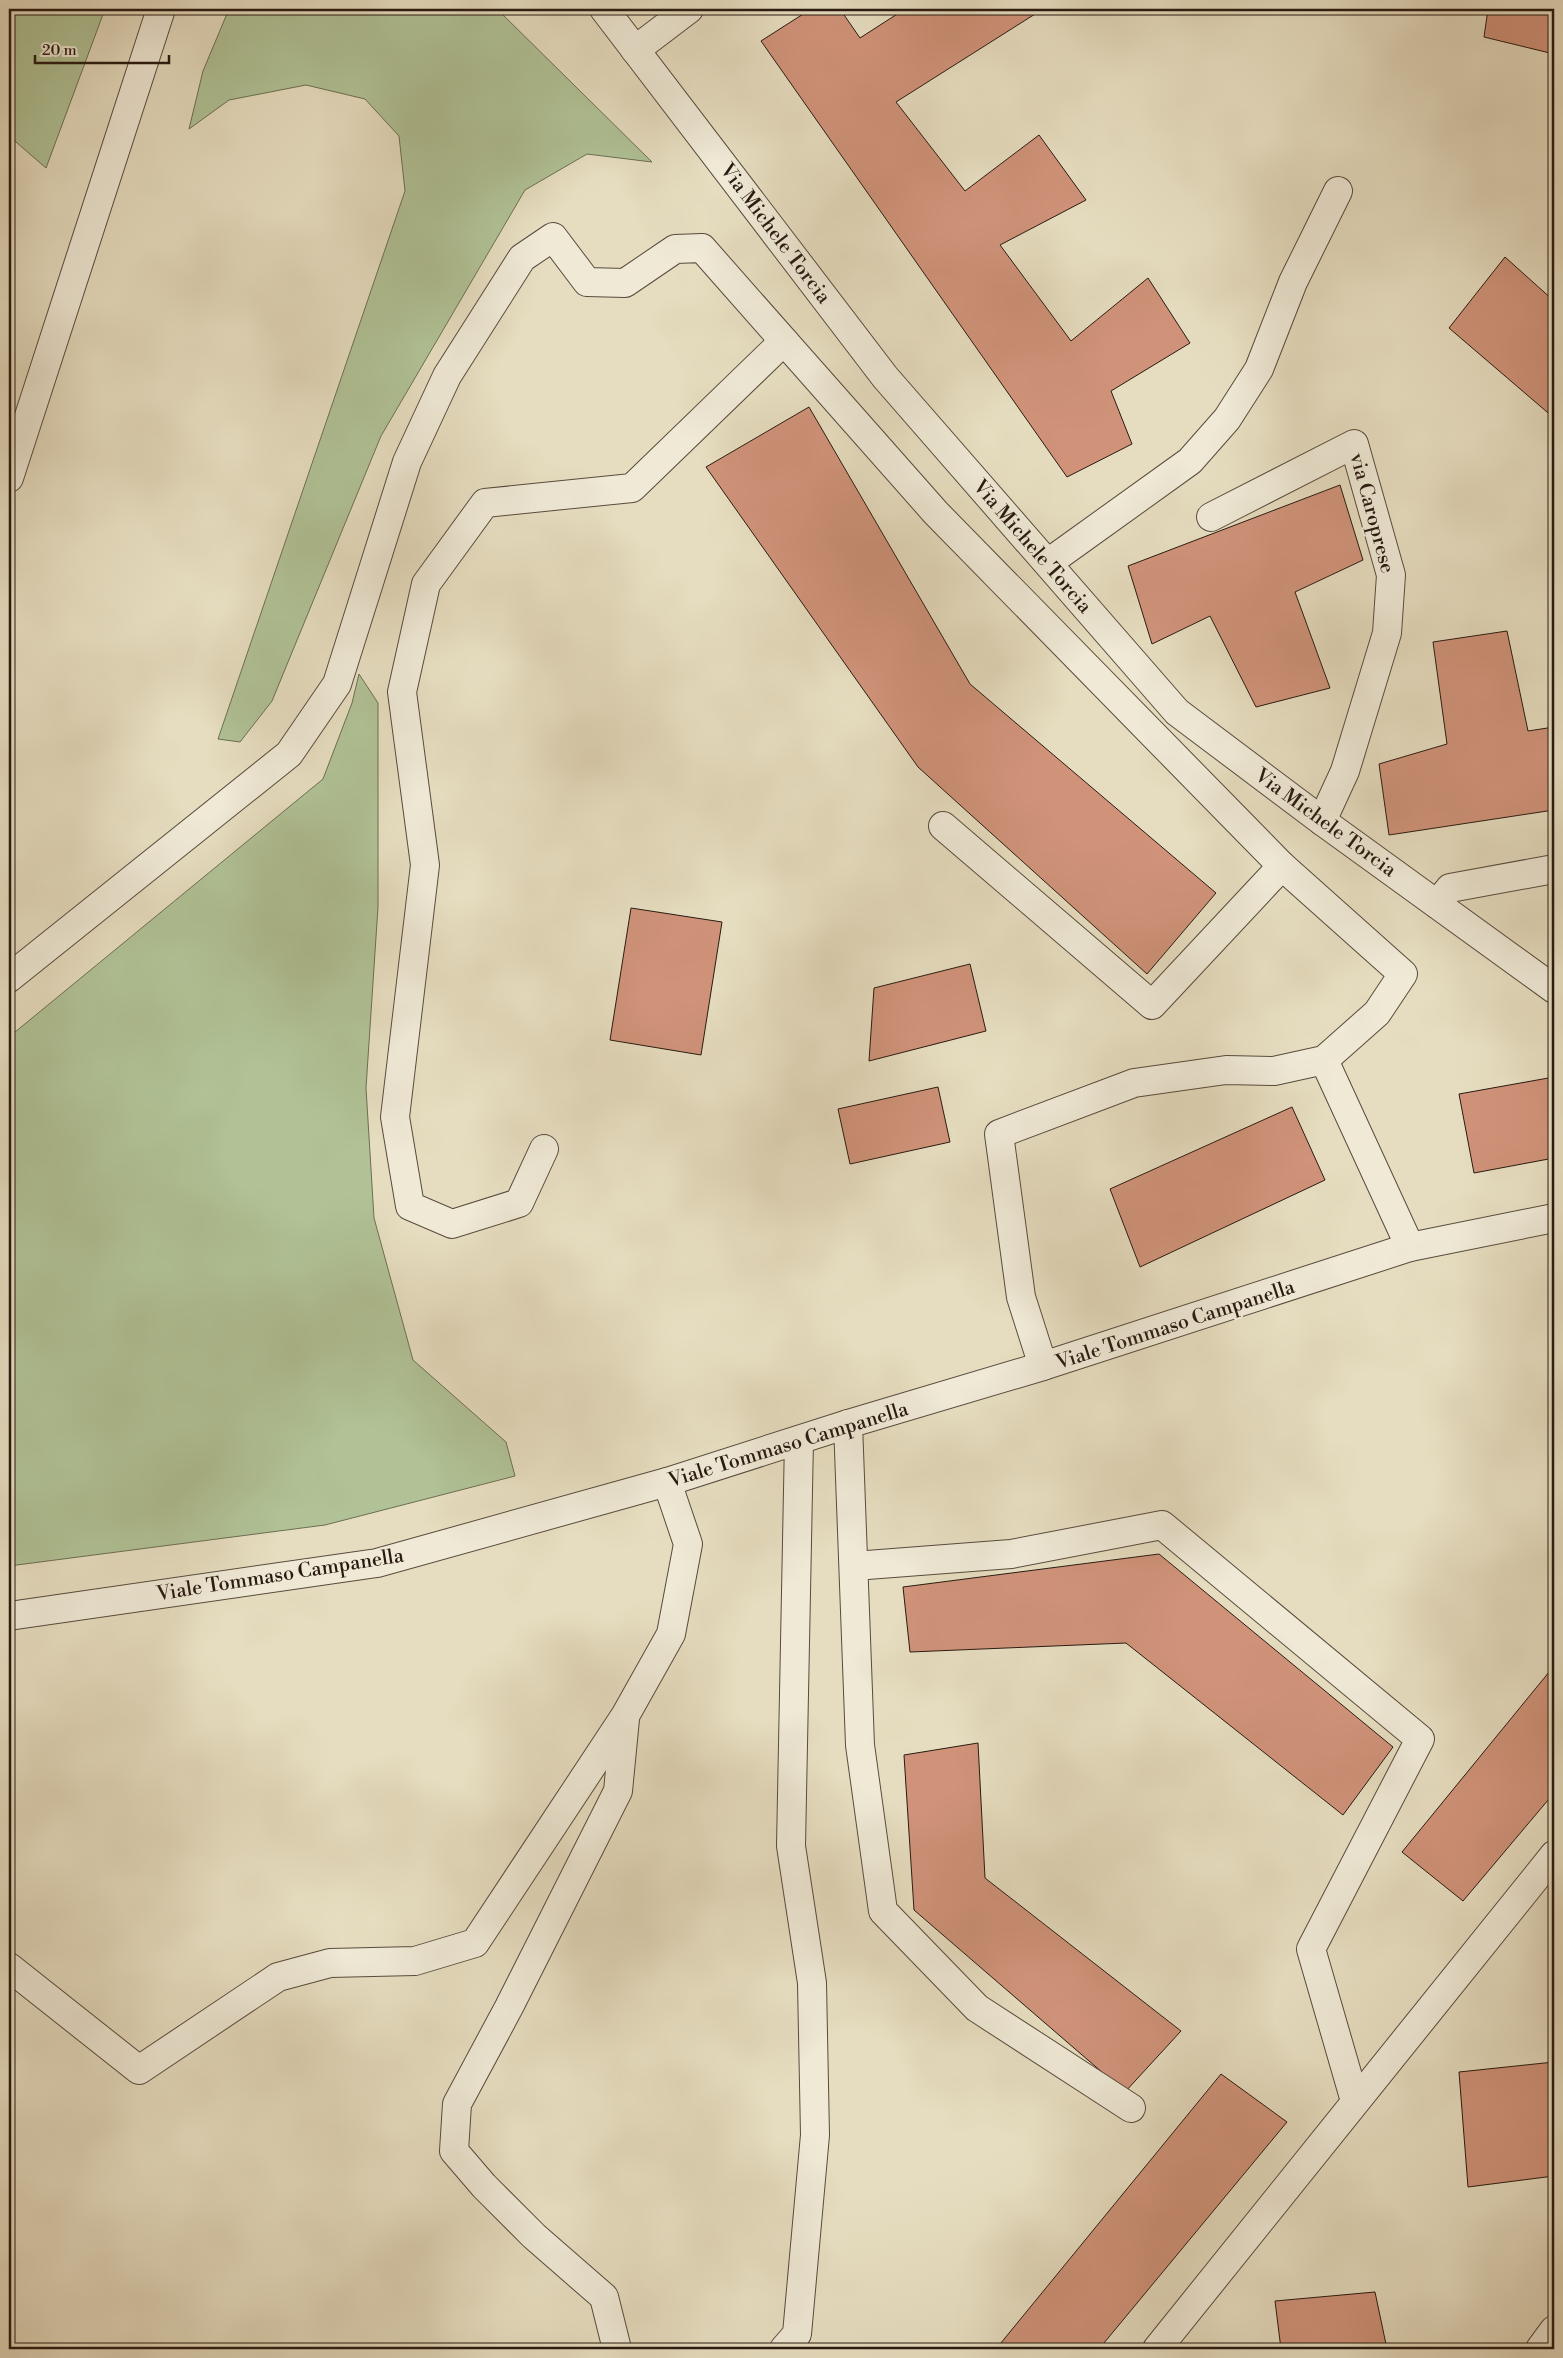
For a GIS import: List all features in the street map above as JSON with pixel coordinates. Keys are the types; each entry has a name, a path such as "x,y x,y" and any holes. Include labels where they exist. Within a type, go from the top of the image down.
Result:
{"street":[{"path":"9,478 161,9"},
{"name":"Via Michele Torcia","path":"604,9 885,377 1177,712 1322,821 1554,989"},
{"path":"635,50 689,9"},
{"path":"1048,563 1190,461 1227,419 1259,369 1293,282 1338,191"},
{"path":"9,978 289,754 337,684 406,462 447,376 522,258 553,237 587,282 625,283 674,249 702,248 936,513 1282,866 1403,974 1377,1013 1324,1060 1274,1071 1226,1070 1134,1083 999,1134 1021,1297 1043,1366"},
{"path":"544,1149 518,1203 452,1224 410,1206 395,1117 424,865 402,692 426,584 485,503 632,488 784,341"},
{"name":"via Caroprese","path":"1211,517 1354,444 1391,575 1387,632 1345,771 1322,821"},
{"path":"943,826 1152,1006 1282,866"},
{"path":"1437,904 1450,888 1554,870"},
{"path":"1324,1060 1410,1246"},
{"name":"Viale Tommaso Campanella","path":"9,1616 377,1563 667,1482 848,1424 1043,1366 1410,1246 1554,1218"},
{"path":"848,1424 860,1745 883,1911 977,2008 1130,2108"},
{"path":"784,2349 797,2334 815,2134 812,1983 791,1846 799,1440"},
{"path":"9,1967 139,2070 278,1977 330,1963 415,1961 475,1943 626,1716 671,1634 688,1544 667,1482"},
{"path":"854,1566 1012,1554 1162,1526 1420,1739 1311,1949 1354,2101"},
{"path":"616,2349 604,2297 534,2236 484,2186 454,2151 456,2104 509,2007 618,1791 626,1716"},
{"path":"1157,2349 1354,2101 1554,1855"},
{"path":"1540,2349 1554,2330"}],"green space":[{"path":"9,9 105,9 46,168 9,136"},
{"path":"229,9 497,9 652,162 587,154 525,190 381,436 272,701 240,742 218,739 405,191 399,136 365,99 306,85 229,100 189,129 203,71"},
{"path":"359,674 378,703 378,907 366,1088 374,1218 413,1360 506,1442 515,1476 325,1525 9,1566 9,1037 323,779 352,703"}],"building":[{"path":"811,9 840,9 860,38 905,9 1043,9 896,102 965,191 1039,135 1086,200 1000,245 1071,341 1148,278 1190,343 1111,391 1132,444 1067,477 761,41"},
{"path":"1488,9 1554,9 1554,54 1484,37"},
{"path":"1505,257 1554,301 1554,418 1449,328"},
{"path":"809,407 970,684 1216,893 1147,974 918,767 706,467"},
{"path":"1340,485 1363,560 1295,592 1330,688 1256,707 1210,616 1152,644 1128,566"},
{"path":"1507,631 1528,731 1554,727 1554,810 1389,835 1379,764 1447,744 1433,642"},
{"path":"631,908 722,922 701,1055 610,1040"},
{"path":"970,964 986,1031 869,1061 874,988"},
{"path":"1554,1077 1554,1158 1474,1173 1459,1094"},
{"path":"938,1087 950,1142 850,1164 838,1109"},
{"path":"1292,1107 1325,1180 1140,1267 1110,1189"},
{"path":"1159,1554 1393,1747 1343,1815 1126,1643 910,1652 903,1587"},
{"path":"1554,1666 1554,1793 1463,1901 1402,1852"},
{"path":"978,1743 985,1878 1181,2031 1125,2092 914,1910 904,1755"},
{"path":"1554,2062 1554,2176 1468,2187 1459,2072"},
{"path":"1221,2074 1287,2122 1099,2349 996,2349"},
{"path":"1375,2292 1387,2349 1281,2349 1275,2301"}]}
